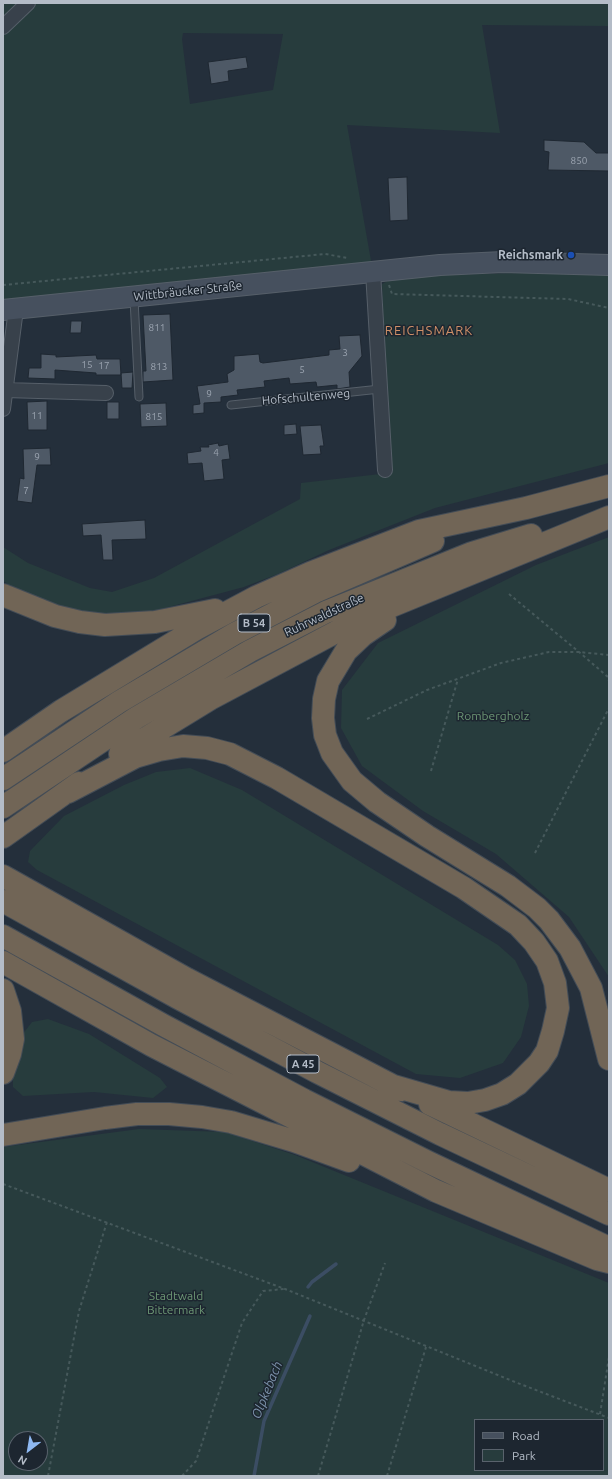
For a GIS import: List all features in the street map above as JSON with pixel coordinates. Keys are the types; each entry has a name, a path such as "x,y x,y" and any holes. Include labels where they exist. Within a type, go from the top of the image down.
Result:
{"highway":[{"name":"B 54","path":"3,779 119,702 176,667 234,634 315,592 410,550 468,527 526,508 609,486"},
{"path":"3,750 118,676 196,629 256,597 330,565 419,531 526,508"},
{"name":"Ruhrwaldstraße","path":"3,808 136,718 185,688 250,651 326,612 472,553 584,518 609,512"},
{"path":"3,837 68,792 107,762 138,742 264,669 382,610 445,586 513,556 609,517"},
{"path":"445,586 382,622 363,635 346,651 328,681 324,705 325,735 332,753 341,768 364,791 427,836 508,886 549,920 570,948 591,988 609,1059"},
{"path":"3,594 55,616 80,622 105,625 131,625 187,617 256,597"},
{"path":"68,792 135,756 159,750 183,746 207,748 230,754 277,778 464,888 518,925 534,942 547,962 555,983 558,1008 547,1051 538,1063 518,1084 502,1094 485,1100 449,1102 388,1084"},
{"path":"3,876 186,979 388,1084 609,1190"},
{"name":"A 45","path":"3,901 171,994 317,1072 440,1134 609,1214"},
{"name":"A 45","path":"3,936 163,1025 304,1100 428,1162 609,1248"},
{"path":"3,962 151,1045 436,1191 597,1259 609,1262"},
{"path":"3,990 10,1011 13,1039 10,1054 3,1073"},
{"path":"3,1135 137,1114 202,1116 264,1131 436,1191"}],"main road":[{"name":"Wittbräucker Straße","path":"9,310 440,265 503,262 609,265"}],"street":[{"path":"3,27 28,3"},
{"path":"374,272 385,470"},
{"path":"3,409 9,310"},
{"path":"5,390 106,392"}],"lane":[{"path":"134,296 139,397"},
{"name":"Hofschultenweg","path":"231,404 380,389"}],"path":[{"path":"3,285 324,254 354,259"},
{"path":"374,272 387,280 392,294 568,299 609,308"},
{"path":"509,594 608,677 609,681"},
{"path":"367,719 427,690 501,663 542,654 579,652 609,655"},
{"path":"431,771 458,679"},
{"path":"535,853 609,708"},
{"path":"3,1184 285,1289 427,1347 609,1418"},
{"path":"48,1476 79,1311 108,1222"},
{"path":"318,1476 364,1320 385,1263"},
{"path":"182,1476 196,1461 242,1323 263,1291 285,1289"},
{"path":"387,1476 427,1347"},
{"path":"600,1414 609,1357"}],"green space":[{"path":"3,3 609,3 609,26 482,25 500,133 347,125 373,272 3,310","holes":["183,33 283,34 273,90 190,104 182,39"]},
{"path":"609,271 609,463 435,508 329,550 278,574 244,587 135,616 93,614 53,606 23,593 3,581 3,547 28,563 90,588 112,592 154,578 300,499 301,483 389,473 382,284 397,276"},
{"name":"Rombergholz","path":"609,537 609,977 569,917 496,854 423,811 362,766 341,728 342,690 378,643 536,565"},
{"path":"190,768 242,790 498,945 515,960 527,984 529,1006 521,1037 503,1063 460,1078 416,1074 37,870 28,862 30,851 64,816 124,785 156,772"},
{"path":"48,1019 89,1034 160,1078 167,1087 153,1098 94,1092 23,1096 13,1087 13,1077 19,1039 32,1022"},
{"name":"Stadtwald Bittermark","path":"139,1129 225,1132 295,1155 609,1283 609,1476 3,1476 3,1147"}],"building":[{"path":"246,57 248,68 228,71 229,81 211,84 208,62"},
{"path":"544,140 584,142 596,153 609,153 609,171 548,170 549,152 544,151"},
{"path":"407,177 408,220 390,221 388,178"},
{"path":"170,314 173,380 143,382 143,371 146,371 143,315"},
{"path":"71,321 82,321 81,333 70,333"},
{"path":"360,335 362,356 349,372 350,387 337,389 337,385 317,387 316,382 290,384 289,378 264,381 265,387 237,390 238,395 221,397 221,402 204,403 204,413 193,414 193,405 200,404 197,386 228,382 227,374 234,370 234,356 259,354 260,362 263,363 329,355 329,350 340,349 339,336"},
{"path":"41,354 56,355 56,357 96,355 97,359 120,359 121,375 96,375 96,373 55,370 55,379 28,378 29,368 41,368"},
{"path":"133,372 132,388 122,388 121,373"},
{"path":"47,401 47,430 28,430 27,402"},
{"path":"107,402 119,402 119,419 107,419"},
{"path":"166,403 167,426 141,427 140,404"},
{"path":"296,424 297,434 284,435 284,425"},
{"path":"321,425 324,446 320,446 321,454 303,455 300,426"},
{"path":"218,443 219,446 228,444 230,459 222,460 224,479 204,481 202,463 188,464 187,453 201,451 200,447 209,447 208,445"},
{"path":"50,448 51,465 37,465 32,503 17,501 20,478 24,479 23,449"},
{"path":"145,520 146,539 112,540 113,560 103,560 101,535 83,536 82,524"}],"waterway":[{"name":"Olpkebach","path":"308,1287 312,1282 336,1264"},
{"name":"Olpkebach","path":"254,1476 264,1421 310,1316"}],"place":[{"name":"Reichsmark","path":"571,255"}],"district":[{"name":"REICHSMARK","path":"429,331"}]}
